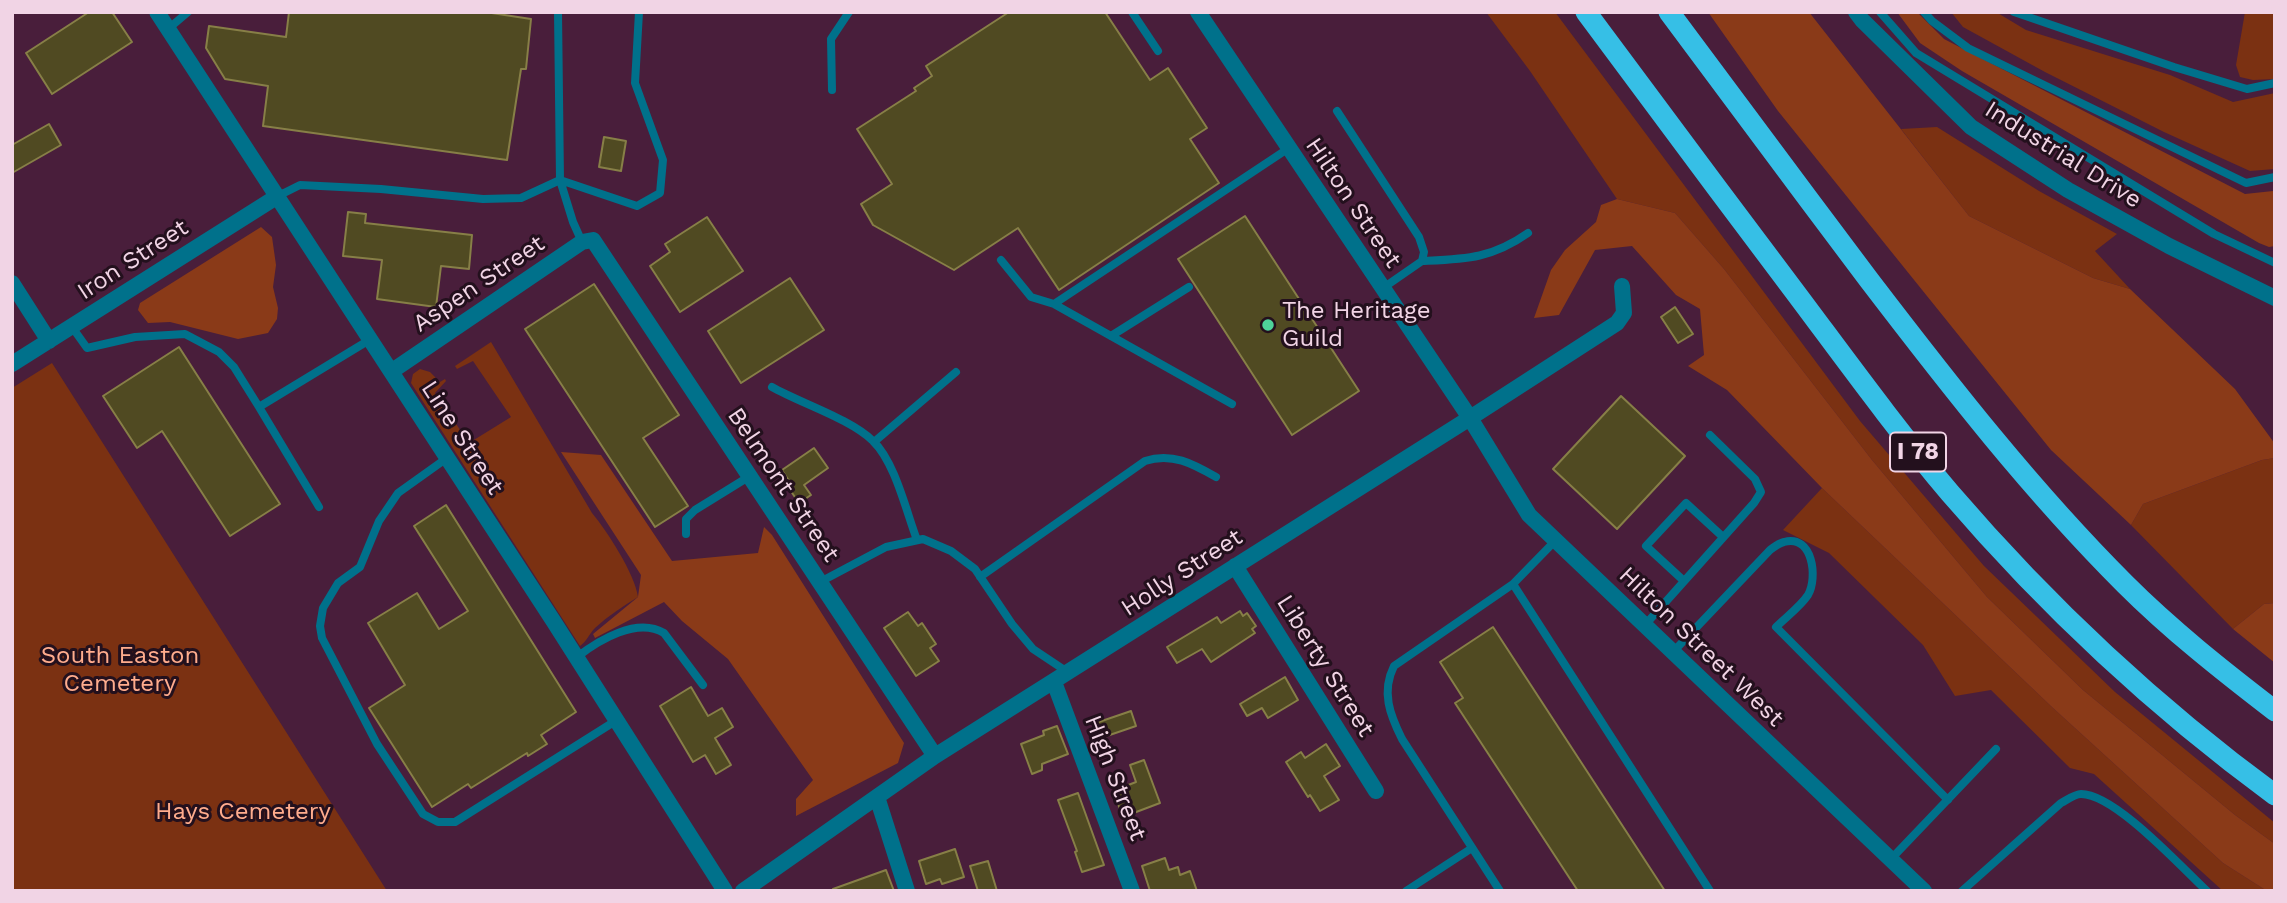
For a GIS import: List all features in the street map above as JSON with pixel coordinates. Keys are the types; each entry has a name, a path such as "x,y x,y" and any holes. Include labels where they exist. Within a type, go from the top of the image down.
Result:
{"highway":[{"name":"I 78","path":"1586,12 1869,392 1975,520 2070,621 2119,668 2219,753 2275,795"},
{"name":"I 78","path":"1670,12 1927,357 2012,463 2126,585 2171,627 2275,711"}],"street":[{"name":"Line Street","path":"157,12 577,657 725,891"},
{"name":"Hilton Street","path":"1198,12 1470,418"},
{"name":"Industrial Drive","path":"1856,12 1971,127 2068,190 2169,246 2275,298"},
{"name":"Iron Street","path":"12,364 278,196"},
{"name":"Aspen Street","path":"391,371 588,241"},
{"name":"Belmont Street","path":"588,241 750,476 935,756"},
{"path":"12,283 50,341"},
{"name":"Holly Street","path":"743,891 935,756 1617,323 1625,313 1622,286"},
{"name":"Hilton Street West","path":"1470,418 1530,515 1924,891"},
{"name":"Liberty Street","path":"1235,566 1376,790"},
{"name":"High Street","path":"1054,682 1132,891"},
{"path":"877,797 907,891"}],"lane":[{"path":"168,29 188,12"},
{"path":"558,12 559,180 573,222 588,241"},
{"path":"278,196 300,185 381,189 483,199 521,198 559,180 637,206 660,193 663,160 635,83 639,12"},
{"path":"832,90 831,39 849,12"},
{"path":"1132,12 1158,51"},
{"path":"1880,12 1916,53 2214,234 2275,263"},
{"path":"1924,12 1968,48 2246,183 2275,177"},
{"path":"2014,12 2247,89 2275,83"},
{"path":"1337,111 1419,237 1424,251 1422,261"},
{"path":"1054,304 1289,148"},
{"path":"1383,288 1422,261 1473,258 1497,251 1528,233"},
{"path":"2263,258 2275,254"},
{"path":"1002,260 1031,297 1054,304 1232,404"},
{"path":"1111,336 1189,287"},
{"path":"72,327 87,348 135,337 185,334 219,352 234,368 259,407 318,507"},
{"path":"259,407 371,339"},
{"path":"874,442 956,372"},
{"path":"772,387 860,431 874,442 890,468 917,540"},
{"path":"1645,625 1761,492 1755,479 1710,435"},
{"path":"980,577 1146,461 1160,456 1187,461 1216,477"},
{"path":"447,457 398,494 379,521 360,567 338,583 323,608 320,626 322,638 377,744 423,814 438,822 455,822 617,720"},
{"path":"686,534 686,519 695,510 750,476"},
{"path":"1684,581 1646,546 1686,503 1724,537"},
{"path":"820,582 886,547 923,539 951,551 975,569 1012,624 1033,649 1069,673"},
{"path":"1500,891 1402,739 1390,716 1388,678 1394,666 1406,656 1513,584 1556,540"},
{"path":"1672,652 1770,550 1783,542 1793,541 1801,545 1808,552 1814,576 1808,595 1776,627 1948,800"},
{"path":"1513,584 1710,891"},
{"path":"577,657 589,648 631,629 654,628 664,633 704,685"},
{"path":"1891,859 1996,749"},
{"path":"1962,891 2061,803 2079,793 2098,797 2117,808 2207,891"},
{"path":"1406,891 1472,848"}],"green space":[{"path":"1486,12 1555,12 1860,421 1984,566 2115,692 2275,823 2275,844 2235,815 2083,690 1987,597 1872,460 1724,269 1675,213 1617,199 1530,71"},
{"path":"1951,12 1996,12 2026,30 2170,75 2233,102 2275,93 2275,169 2250,171 2164,132 1963,27"},
{"path":"2245,12 2275,12 2275,79 2253,80 2240,77 2236,65"},
{"path":"1937,127 2039,191 2117,234 2095,251 2130,289 2093,278 1969,216 1901,129"},
{"path":"491,342 592,513 619,553 636,588 638,597 600,624 580,646 411,383 413,374 420,369 430,372 440,382 445,379 435,393 469,443 511,417 473,361 457,369 455,366"},
{"name":"South Easton Cemetery","path":"52,363 387,891 12,891 12,388"},
{"path":"2275,458 2275,603 2264,604 2233,629 2131,525 2143,504 2262,460"},
{"path":"1822,488 2053,708 2223,863 2267,891 2223,891 2094,774 2070,768 1991,690 1955,696 1923,645 1829,553 1783,530"}],"shaded area":[{"path":"1708,12 1809,12 1969,216 2093,278 2130,289 2235,389 2275,444 2275,458 2262,460 2143,504 2131,525 2051,450 1778,111"},
{"path":"1897,12 1917,12 1944,39 2245,194 2273,191 2275,246 2259,243 1962,71 1920,43"},
{"path":"1617,199 1675,213 1724,269 1872,460 1987,597 2083,690 2235,815 2275,844 2275,891 2267,891 2223,863 2053,708 1822,488 1727,390 1688,366 1704,355 1700,309 1676,295 1632,246 1595,250 1559,315 1534,318 1551,270 1565,250 1596,222 1601,205"},
{"path":"261,227 272,237 276,265 273,287 278,308 277,319 268,333 238,339 170,322 148,323 138,310 140,303"},
{"path":"561,452 601,455 672,561 758,553 764,527 772,535 904,743 898,763 796,816 796,799 813,780 728,659 682,621 664,602 595,638 593,634 638,597 641,575"},
{"path":"2275,603 2275,663 2233,629 2264,604"}],"building":[{"path":"89,12 112,12 132,42 52,94 26,53"},
{"path":"289,12 485,12 531,19 526,69 521,69 507,160 263,126 268,86 225,79 206,48 209,26 286,37"},
{"path":"1009,12 1105,12 1150,80 1168,68 1207,128 1190,139 1219,183 1059,290 1018,228 954,270 873,225 861,204 892,184 857,129 916,91 914,88 932,76 926,66"},
{"path":"49,124 61,145 12,173 12,145"},
{"path":"604,137 626,141 621,171 599,167"},
{"path":"348,212 366,214 365,223 472,235 469,269 441,266 436,307 377,299 382,260 343,256"},
{"name":"The Heritage Guild","path":"1245,216 1359,391 1292,435 1178,259"},
{"path":"707,217 743,271 680,312 650,266 670,252 665,244"},
{"path":"790,278 824,330 741,383 708,331"},
{"path":"594,284 679,415 643,438 688,506 655,527 525,329"},
{"path":"1675,307 1693,334 1678,343 1661,317"},
{"path":"179,347 280,504 230,536 162,431 137,448 103,396"},
{"path":"1621,396 1685,456 1617,529 1553,469"},
{"path":"814,448 828,468 804,485 811,495 799,503 788,487 791,484 782,470"},
{"path":"446,505 576,712 541,735 547,744 528,756 527,753 471,788 468,784 432,807 369,708 405,685 368,623 417,593 439,629 468,611 414,526"},
{"path":"1240,611 1243,616 1247,613 1256,626 1252,629 1255,633 1211,662 1202,649 1177,663 1167,647 1217,617 1221,623"},
{"path":"908,612 918,626 922,623 936,644 930,648 939,661 916,676 884,628"},
{"path":"1493,627 1665,891 1578,891 1455,703 1463,698 1440,662"},
{"path":"1285,677 1298,700 1268,718 1262,708 1247,716 1240,704"},
{"path":"691,687 708,716 722,708 733,727 715,738 731,765 716,774 705,755 693,762 660,706"},
{"path":"1131,711 1136,726 1098,739 1093,724"},
{"path":"1057,726 1068,754 1042,764 1042,770 1032,774 1021,744 1044,735 1043,731"},
{"path":"1326,744 1340,766 1324,776 1339,800 1320,811 1286,762 1301,752 1305,758"},
{"path":"1144,760 1160,803 1123,817 1113,791 1136,782 1130,765"},
{"path":"1078,793 1104,865 1082,872 1058,800"},
{"path":"955,849 964,877 942,884 940,879 926,884 919,861"},
{"path":"1165,858 1169,870 1178,867 1180,875 1190,871 1197,891 1150,891 1142,866"},
{"path":"988,861 997,891 978,891 970,866"},
{"path":"886,870 894,891 833,891 833,889"}],"place":[{"name":"The Heritage Guild","path":"1268,325"}],"park label":[{"name":"Hays Cemetery","path":"243,812"}]}
